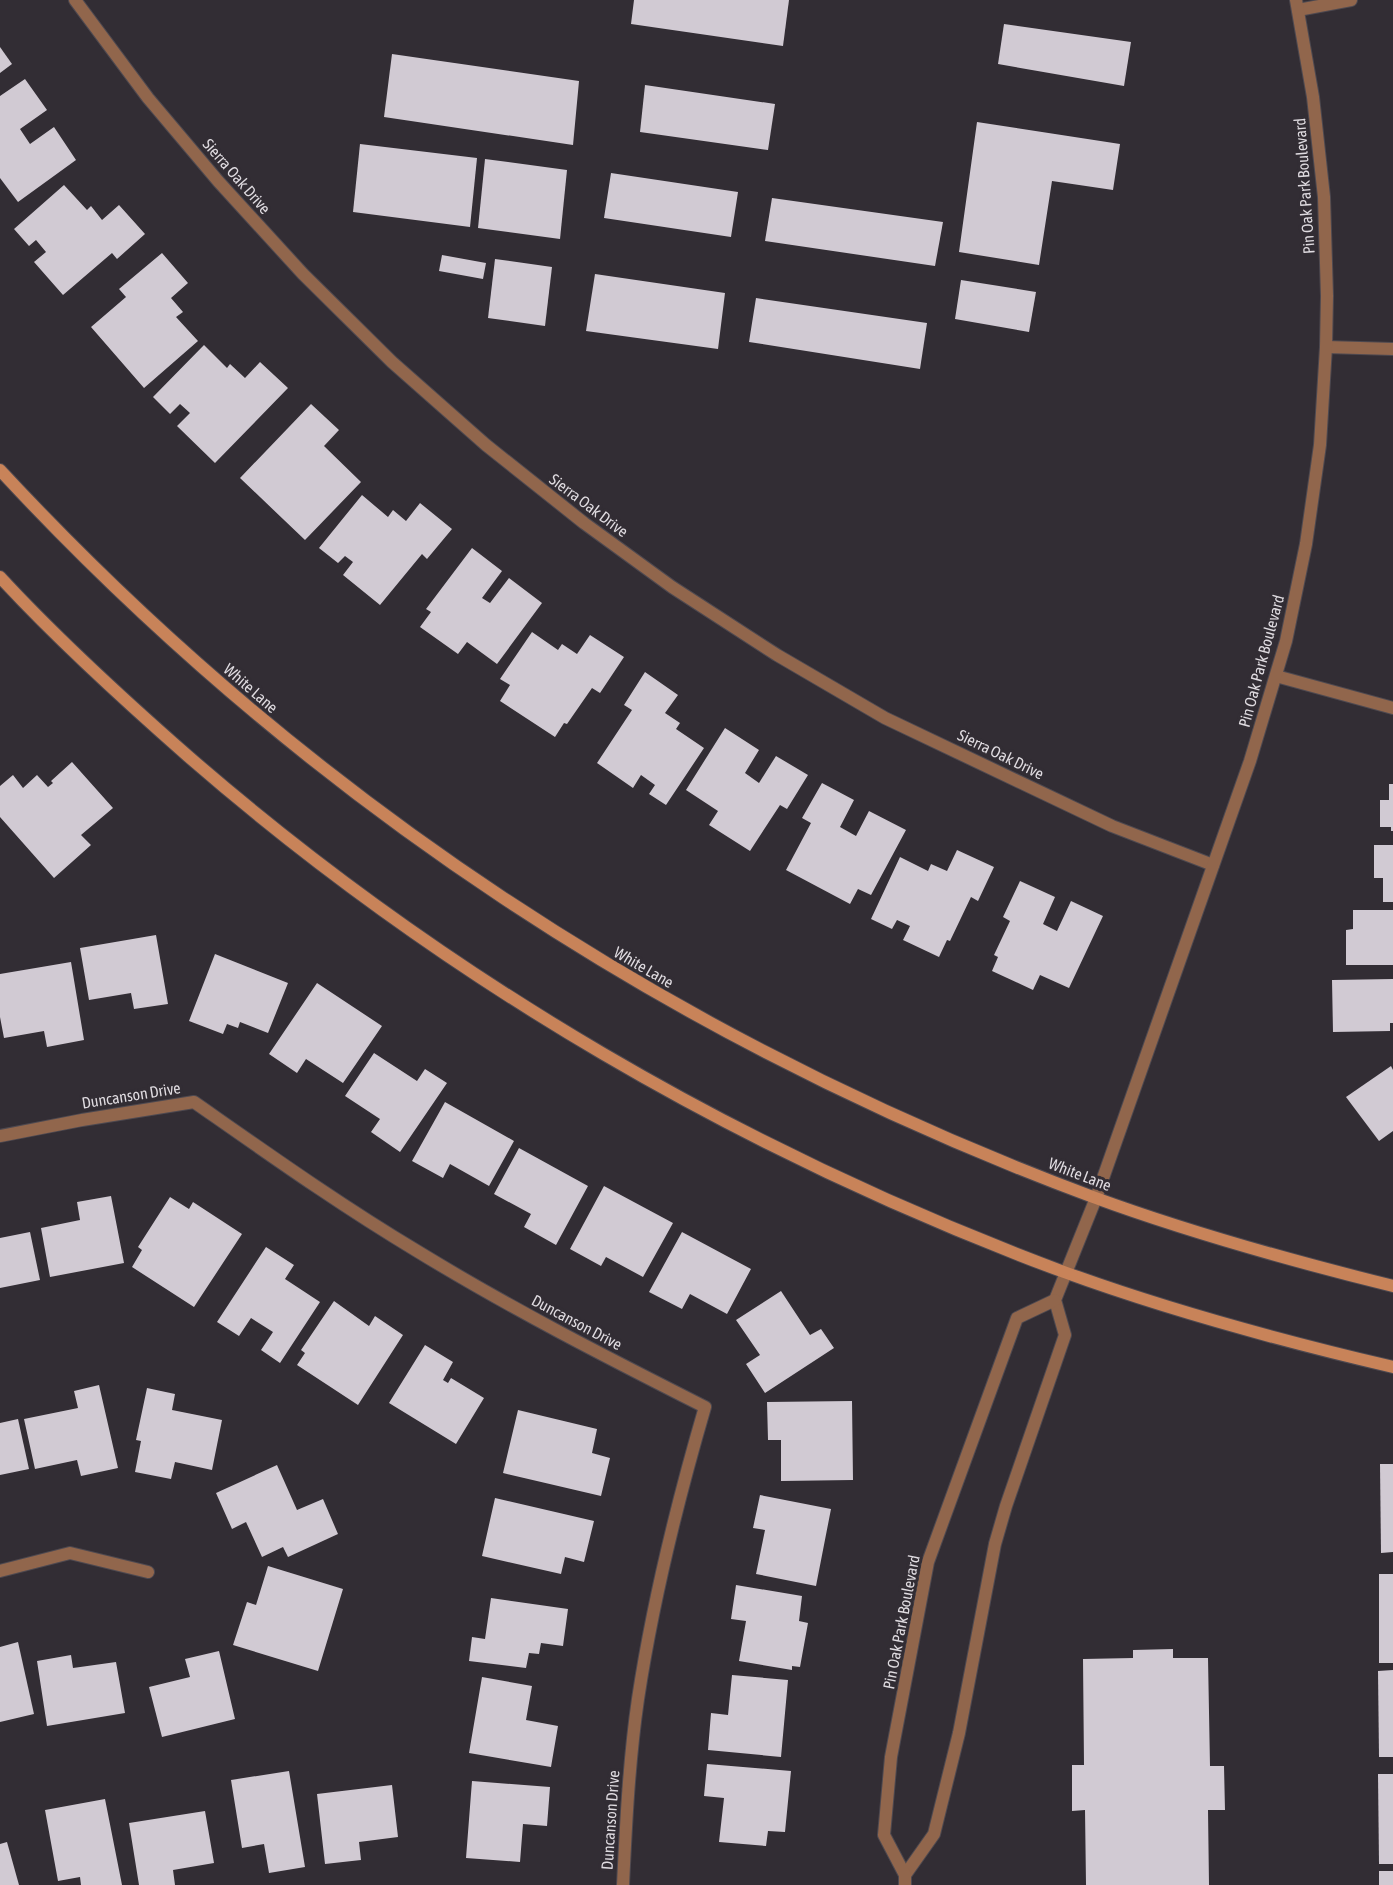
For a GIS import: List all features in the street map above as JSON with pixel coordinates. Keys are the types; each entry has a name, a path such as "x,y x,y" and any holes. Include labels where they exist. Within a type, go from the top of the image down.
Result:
{"main road":[{"name":"White Lane","path":"0,470 51,525 155,627 265,722 380,813 499,896 622,974 706,1022 836,1088 969,1148 1096,1198 1235,1244 1393,1286"},
{"path":"0,577 125,701 235,797 349,887 469,971 592,1049 676,1096 806,1163 939,1223 1066,1273 1204,1318 1298,1345 1393,1367"}],"street":[{"name":"Sierra Oak Drive","path":"75,0 148,98 211,173 303,274 392,362 486,445 584,523 672,587 777,655 885,718 1112,826 1213,865"},
{"path":"1297,5 1351,0"},
{"name":"Pin Oak Park Boulevard","path":"905,1880 934,1834 959,1733 995,1544 1065,1335 1055,1300 1096,1198 1250,761 1286,641 1306,544 1320,445 1327,296 1324,196 1313,97 1297,5"},
{"path":"1326,347 1393,349"},
{"path":"1276,676 1393,708"},
{"name":"Duncanson Drive","path":"0,1136 194,1102 326,1194 417,1252 558,1333 705,1407 680,1494 659,1581 640,1689 628,1789 623,1885"},
{"name":"Pin Oak Park Boulevard","path":"905,1880 884,1835 891,1757 928,1562 1017,1318 1055,1300"},
{"path":"0,1571 70,1553 148,1572"}],"building":[{"path":"634,0 789,0 783,46 631,24"},
{"path":"1004,24 1131,42 1124,86 998,64"},
{"path":"0,47 12,64 0,73"},
{"path":"392,54 579,81 573,145 384,117"},
{"path":"25,79 47,110 20,129 30,144 54,127 76,160 18,202 0,178 0,96"},
{"path":"645,85 775,104 768,150 640,132"},
{"path":"977,122 1120,144 1113,190 1052,181 1039,265 959,252"},
{"path":"360,144 477,158 470,227 353,212"},
{"path":"485,159 567,170 560,239 478,228"},
{"path":"611,173 738,192 731,237 604,218"},
{"path":"64,185 87,210 91,206 102,220 119,205 145,234 117,259 112,253 63,295 34,262 46,252 36,240 29,246 14,229"},
{"path":"772,198 943,222 935,266 765,241"},
{"path":"162,253 188,283 171,298 183,312 176,317 198,341 144,388 91,327 126,297 119,289"},
{"path":"442,255 486,263 483,279 439,271"},
{"path":"495,259 552,267 545,326 488,318"},
{"path":"595,274 725,293 718,349 586,331"},
{"path":"961,280 1036,292 1029,332 955,319"},
{"path":"756,298 927,323 920,369 749,342"},
{"path":"204,345 227,368 230,364 245,378 260,362 288,388 215,463 177,426 190,413 180,404 170,414 153,397"},
{"path":"311,404 339,430 324,446 361,482 305,540 240,478"},
{"path":"362,495 388,517 393,510 406,521 420,503 452,529 427,559 422,554 380,605 343,575 353,562 345,556 338,563 319,548"},
{"path":"472,548 502,571 482,598 490,603 509,578 542,603 497,664 467,642 458,654 420,627 431,612 426,609"},
{"path":"532,632 558,650 562,644 577,654 590,635 624,657 600,693 592,688 555,737 500,701 510,685 500,679"},
{"path":"645,672 678,695 665,713 680,723 676,729 704,748 666,805 649,794 655,785 641,775 633,788 597,763 632,710 624,705"},
{"path":"725,728 759,750 745,773 759,783 776,756 808,775 787,809 780,805 750,851 709,825 718,811 686,790"},
{"path":"72,762 113,808 81,835 91,845 54,878 0,817 0,786 13,775 23,788 37,775 48,787 53,783 51,781"},
{"path":"822,783 854,800 840,827 856,836 869,811 906,830 871,895 858,889 850,904 786,870 811,823 802,818"},
{"path":"1389,784 1393,784 1393,831 1391,827 1380,827 1380,800 1389,800"},
{"path":"1374,845 1393,845 1393,902 1383,902 1383,878 1374,878"},
{"path":"957,850 994,867 978,901 971,897 950,941 947,940 939,957 903,940 910,926 897,920 892,929 871,919 900,857 928,871 931,864 947,871"},
{"path":"1020,881 1055,897 1043,924 1057,931 1071,901 1103,916 1069,988 1040,975 1033,990 992,971 998,957 994,955 1010,921 1003,917"},
{"path":"1353,910 1393,910 1393,965 1346,965 1346,930 1353,929"},
{"path":"156,935 168,1004 134,1009 131,993 89,1000 80,948"},
{"path":"215,954 288,983 268,1033 240,1022 238,1028 227,1024 223,1034 189,1021"},
{"path":"71,962 84,1040 47,1047 44,1031 4,1038 0,1017 0,974"},
{"path":"1393,979 1393,1023 1390,1023 1390,1031 1333,1032 1332,980"},
{"path":"317,983 382,1026 343,1083 306,1059 297,1073 269,1054"},
{"path":"374,1053 417,1081 425,1069 447,1083 400,1152 371,1132 380,1119 345,1096"},
{"path":"1391,1066 1393,1070 1393,1131 1379,1141 1346,1097"},
{"path":"445,1102 514,1141 489,1186 450,1164 443,1178 412,1161"},
{"path":"519,1148 588,1186 556,1245 524,1227 531,1214 494,1194"},
{"path":"604,1186 673,1223 643,1277 606,1257 601,1266 570,1249"},
{"path":"111,1196 124,1263 50,1277 41,1228 80,1220 77,1202"},
{"path":"170,1197 189,1209 193,1202 242,1234 194,1307 132,1267 142,1250 138,1247"},
{"path":"30,1232 40,1280 0,1288 0,1238"},
{"path":"682,1232 751,1269 727,1314 690,1294 682,1309 649,1292"},
{"path":"266,1247 294,1265 285,1279 320,1302 280,1363 261,1350 273,1332 251,1318 239,1336 217,1322"},
{"path":"781,1291 810,1335 821,1329 834,1348 765,1393 746,1364 760,1355 736,1320"},
{"path":"334,1301 369,1326 375,1316 403,1335 358,1405 297,1365 305,1353 301,1350"},
{"path":"425,1345 453,1362 443,1380 448,1383 451,1378 484,1398 456,1444 389,1403"},
{"path":"99,1385 118,1468 81,1476 77,1460 35,1469 24,1419 78,1408 74,1391"},
{"path":"147,1388 175,1394 172,1410 222,1420 212,1470 175,1462 171,1479 135,1472 141,1441 136,1440"},
{"path":"852,1401 853,1480 781,1481 781,1440 768,1440 767,1402"},
{"path":"518,1410 597,1429 592,1453 610,1458 601,1496 503,1473"},
{"path":"18,1419 29,1469 0,1475 0,1423"},
{"path":"1380,1464 1393,1464 1393,1552 1381,1553"},
{"path":"277,1465 297,1510 323,1499 338,1534 288,1557 283,1547 262,1557 246,1522 232,1529 216,1493"},
{"path":"760,1495 831,1509 816,1586 756,1574 765,1530 753,1528"},
{"path":"495,1498 594,1521 584,1562 565,1557 561,1574 482,1556"},
{"path":"268,1566 343,1589 318,1671 233,1645 247,1602 256,1605"},
{"path":"1379,1574 1393,1574 1393,1663 1379,1663"},
{"path":"736,1585 802,1596 799,1621 808,1623 800,1667 792,1666 792,1670 739,1661 746,1621 731,1619"},
{"path":"491,1598 568,1609 563,1646 541,1643 539,1654 529,1653 526,1668 469,1661 472,1637 485,1639"},
{"path":"18,1642 34,1714 0,1722 0,1647"},
{"path":"1173,1649 1173,1658 1208,1658 1210,1766 1224,1766 1225,1810 1208,1810 1209,1885 1086,1885 1085,1810 1072,1811 1072,1765 1084,1765 1083,1659 1133,1658 1133,1650"},
{"path":"219,1651 235,1719 162,1737 149,1687 190,1677 185,1659"},
{"path":"71,1655 73,1668 116,1662 125,1713 47,1726 37,1661"},
{"path":"1393,1670 1393,1757 1379,1757 1378,1671"},
{"path":"732,1675 788,1680 781,1757 708,1750 711,1713 728,1715"},
{"path":"482,1677 532,1686 526,1720 558,1726 551,1767 469,1753"},
{"path":"707,1764 791,1771 785,1832 768,1831 766,1846 719,1842 724,1798 704,1796"},
{"path":"289,1771 305,1867 269,1873 264,1844 242,1848 231,1780"},
{"path":"1378,1774 1393,1774 1393,1864 1379,1864"},
{"path":"472,1781 550,1787 547,1826 523,1824 520,1862 466,1858"},
{"path":"392,1785 398,1837 359,1842 361,1860 325,1864 317,1794"},
{"path":"105,1799 122,1885 81,1885 80,1877 58,1881 45,1810"},
{"path":"205,1811 214,1863 173,1870 175,1885 139,1885 129,1823"},
{"path":"7,1842 19,1885 0,1885 0,1844"},
{"path":"1379,1871 1393,1871 1393,1885 1379,1885"}]}
